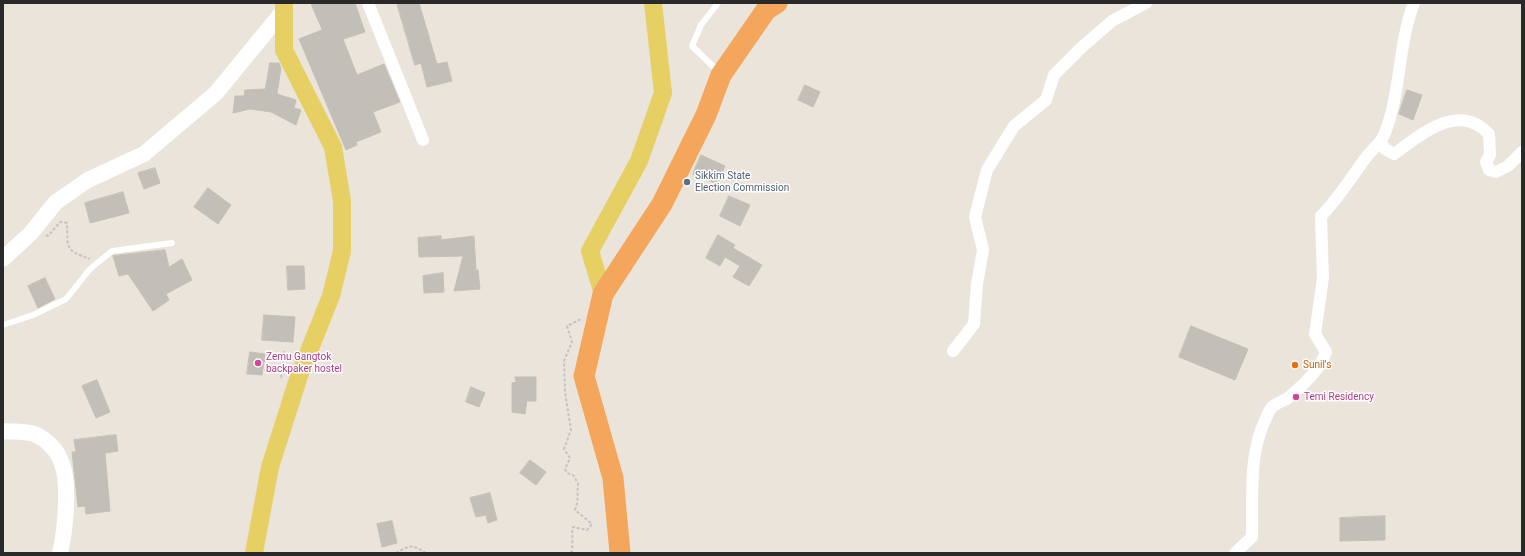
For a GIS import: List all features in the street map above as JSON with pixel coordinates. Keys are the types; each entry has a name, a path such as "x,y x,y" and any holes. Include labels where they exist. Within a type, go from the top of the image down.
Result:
{"highway":[{"path":"620,553 613,478 584,376 603,294 662,204 706,115 721,75 766,10 777,3"}],"main road":[{"path":"603,294 590,251 639,162 663,93 653,3"},
{"path":"254,553 270,467 299,376 331,296 342,251 342,201 334,147 284,50 284,7"}],"street":[{"path":"368,3 423,140"},
{"path":"953,351 974,324 977,284 983,250 975,217 987,170 1014,126 1046,100 1054,75 1082,47 1112,21 1146,3"},
{"path":"1235,553 1252,537 1253,474 1256,443 1261,428 1271,408 1286,399 1300,387 1322,362 1326,352 1316,334 1323,278 1321,216 1332,205 1368,154 1380,142 1391,115 1400,75 1401,50 1407,21 1414,3"},
{"path":"3,259 32,233 56,202 88,180 144,154 216,93 284,7"},
{"path":"1380,142 1385,149 1394,154 1438,124 1456,120 1472,121 1483,127 1489,134 1490,155 1486,162 1489,170 1496,172 1508,166 1522,152"},
{"path":"3,431 34,434 54,448 63,465 65,482 64,535 60,553"}],"lane":[{"path":"718,3 701,25 692,46 721,75"},
{"path":"3,325 33,315 66,299 90,269 112,252 172,242"}],"path":[{"path":"32,233 48,236 60,222 67,223 68,248 73,253 99,262"},
{"path":"571,553 573,548 571,538 573,527 587,530 592,524 575,510 579,500 577,493 578,483 573,475 567,473 565,469 570,458 564,449 571,430 565,392 564,361 572,342 567,326 584,317"},
{"path":"264,361 284,352 281,387"},
{"path":"396,553 410,546 417,547 426,553"}],"building":[{"path":"311,3 355,3 365,32 343,39 357,75 384,64 400,102 373,112 381,132 356,142 357,145 346,150 299,39 322,30"},
{"path":"397,3 419,3 437,64 447,62 452,81 427,87 421,63 415,65"},
{"path":"270,63 279,63 281,68 277,94 296,100 294,108 301,110 296,125 271,112 250,109 233,113 235,96 244,96 245,90 265,89"},
{"path":"805,85 820,92 813,107 798,100"},
{"path":"1407,90 1422,95 1413,120 1399,114"},
{"path":"701,155 725,166 717,184 693,174"},
{"path":"155,168 160,183 144,189 138,173"},
{"path":"208,188 231,205 218,224 194,207"},
{"path":"123,192 129,213 90,223 85,203"},
{"path":"729,196 750,205 740,226 720,216"},
{"path":"718,235 735,245 733,248 762,265 749,286 733,277 740,266 725,257 720,266 706,258"},
{"path":"441,236 441,240 474,236 476,270 478,270 480,289 454,291 463,256 419,257 418,238"},
{"path":"165,250 169,267 182,259 192,280 166,294 169,300 153,311 128,274 119,276 113,256"},
{"path":"287,266 304,266 305,289 288,290"},
{"path":"443,273 444,292 424,293 423,276"},
{"path":"45,278 55,299 38,308 28,286"},
{"path":"264,315 295,317 293,342 262,340"},
{"path":"1191,326 1248,349 1235,380 1179,357"},
{"path":"250,352 265,354 262,375 247,374"},
{"path":"515,377 536,377 536,401 527,401 525,414 512,412 512,383 516,382"},
{"path":"97,380 110,412 96,418 82,386"},
{"path":"471,387 485,393 479,407 466,402"},
{"path":"116,435 118,451 105,453 110,511 86,514 85,506 78,507 72,452 76,452 74,440"},
{"path":"530,460 546,472 536,485 520,473"},
{"path":"490,493 497,520 488,523 486,515 476,517 470,498"},
{"path":"1385,516 1385,540 1340,541 1340,518"},
{"path":"392,521 397,543 382,547 377,524"}],"place":[{"name":"Sikkim State Election Commission","path":"687,182"},
{"name":"Zemu Gangtok backpaker hostel","path":"258,363"},
{"name":"Sunil's","path":"1295,365"},
{"name":"Temi Residency","path":"1296,397"}]}
